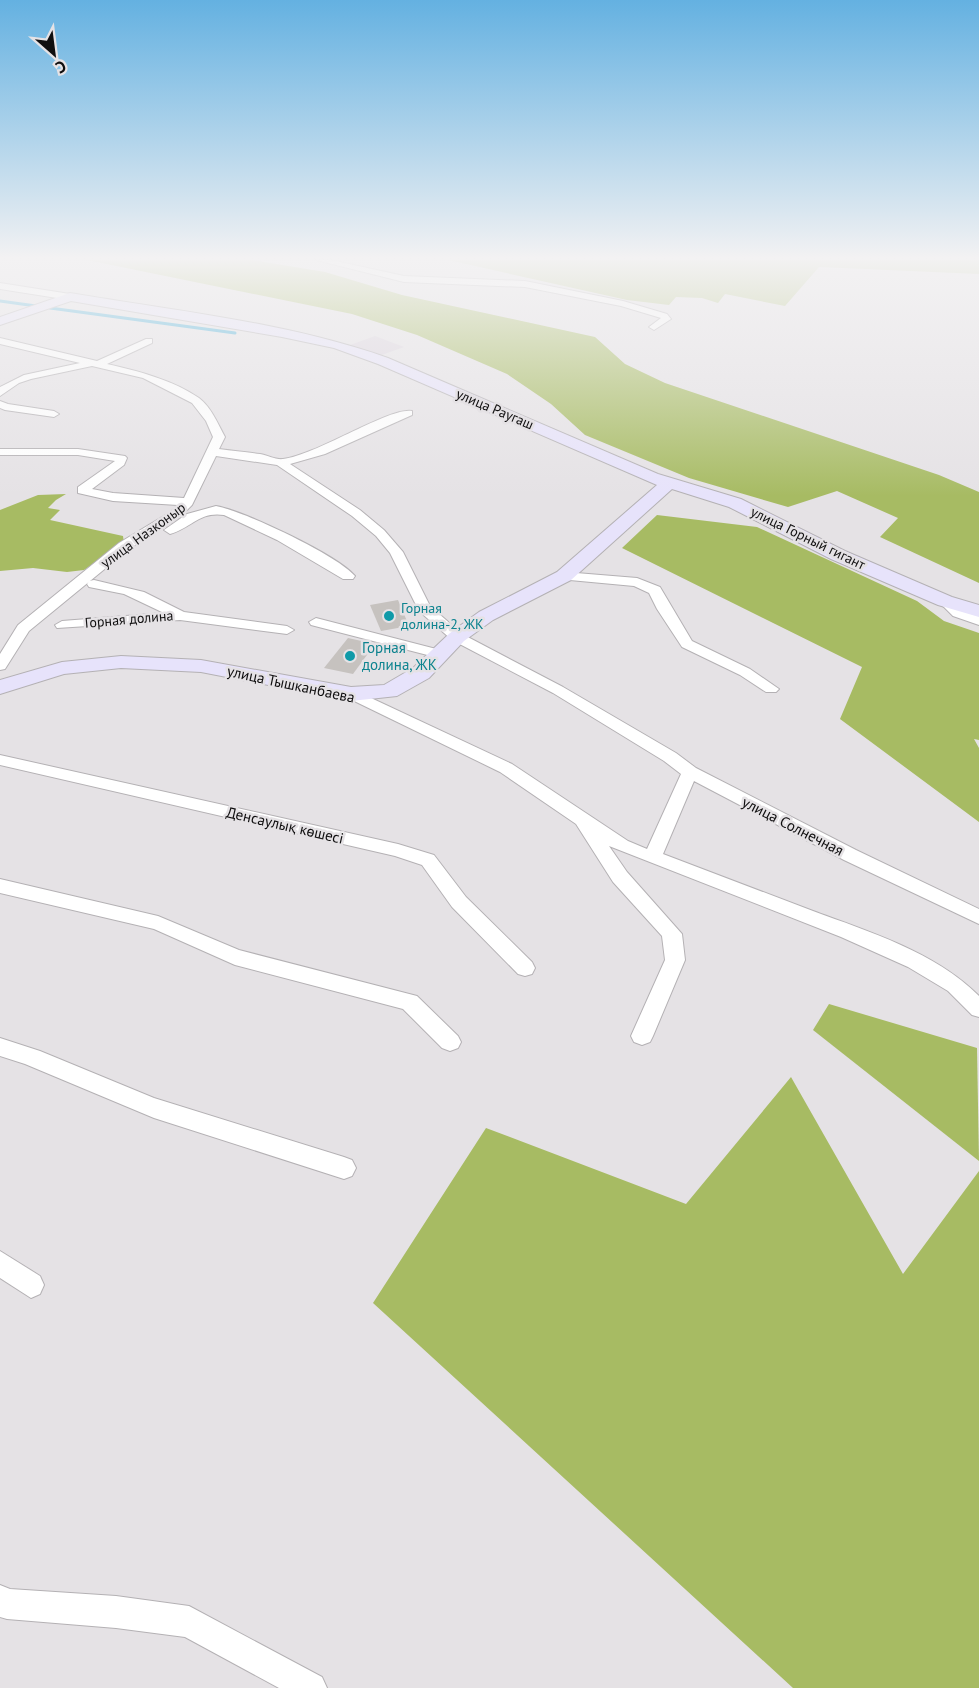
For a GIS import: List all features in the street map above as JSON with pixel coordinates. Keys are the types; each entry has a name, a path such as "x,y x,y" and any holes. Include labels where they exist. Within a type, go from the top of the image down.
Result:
{"street":[{"name":"улица Раугаш","path":"306,339 361,352 668,484"},
{"name":"улица Назконыр","path":"0,341 146,376 196,402 211,420 219,436 188,502 176,514 124,546 23,628 0,666"},
{"path":"0,393 7,384 19,379 96,364 149,341"},
{"path":"0,404 5,407 54,414"},
{"path":"212,452 262,458 280,463 321,452 408,413"},
{"path":"0,452 78,452 121,458 120,463 82,490 112,496 188,502"},
{"name":"улица Солнечная","path":"280,463 356,513 380,533 396,552 424,608 457,637 558,690 670,757 690,772 850,855 979,917"},
{"path":"351,694 389,691 421,673 457,637 486,616 564,576 668,484"},
{"name":"улица Горный гигант","path":"668,484 697,490 735,503 838,555 945,602 979,610"},
{"path":"94,584 119,562 200,511 219,509 234,514 319,557 348,576"},
{"path":"564,576 637,582 655,591 687,644 745,672 771,689"},
{"name":"Горная долина","path":"78,585 94,584 133,591 180,616"},
{"path":"945,602 958,613 979,621"},
{"path":"180,616 287,630"},
{"name":"Горная долина","path":"62,625 180,616"},
{"path":"316,622 439,654"},
{"name":"улица Тышканбаева","path":"0,687 62,668 121,662 201,666 351,694 506,768 622,846 838,927 915,961 955,985 979,1009"},
{"name":"Денсаулық көшесі","path":"0,760 399,850 428,860 459,902 525,968"},
{"path":"653,856 690,772"},
{"path":"580,818 620,877 672,934 675,960 642,1036"},
{"path":"0,886 158,922 236,957 410,1002 450,1042"},
{"path":"0,1047 27,1054 96,1087 190,1122 344,1168"},
{"path":"0,1263 31,1285"},
{"path":"0,1600 7,1604 116,1612 189,1622 311,1688"}],"shaded area":[{"path":"367,339 382,339 404,347 379,356 350,345"}],"green space":[{"path":"426,339 597,339 625,364 665,383 939,475 979,492 979,583 880,537 898,518 837,491 788,507 689,478 585,435 551,404 507,374"},
{"path":"66,494 48,508 60,510 50,520 123,536 124,543 84,570 67,572 33,568 0,571 0,510 38,495"},
{"path":"657,515 757,527 917,601 944,621 979,633 979,740 974,739 979,748 979,822 840,719 862,667 622,548"},
{"path":"829,1004 977,1048 979,1161 813,1030"},
{"path":"791,1077 903,1274 979,1171 979,1688 793,1688 373,1303 486,1128 686,1204"}],"building":[{"name":"Горная долина-2, ЖК","path":"398,600 409,626 381,631 370,605"},
{"name":"Горная долина, ЖК","path":"348,638 375,644 353,674 324,668"}],"place":[{"name":"Горная долина-2, ЖК","path":"389,616"},
{"name":"Горная долина, ЖК","path":"350,656"}]}
